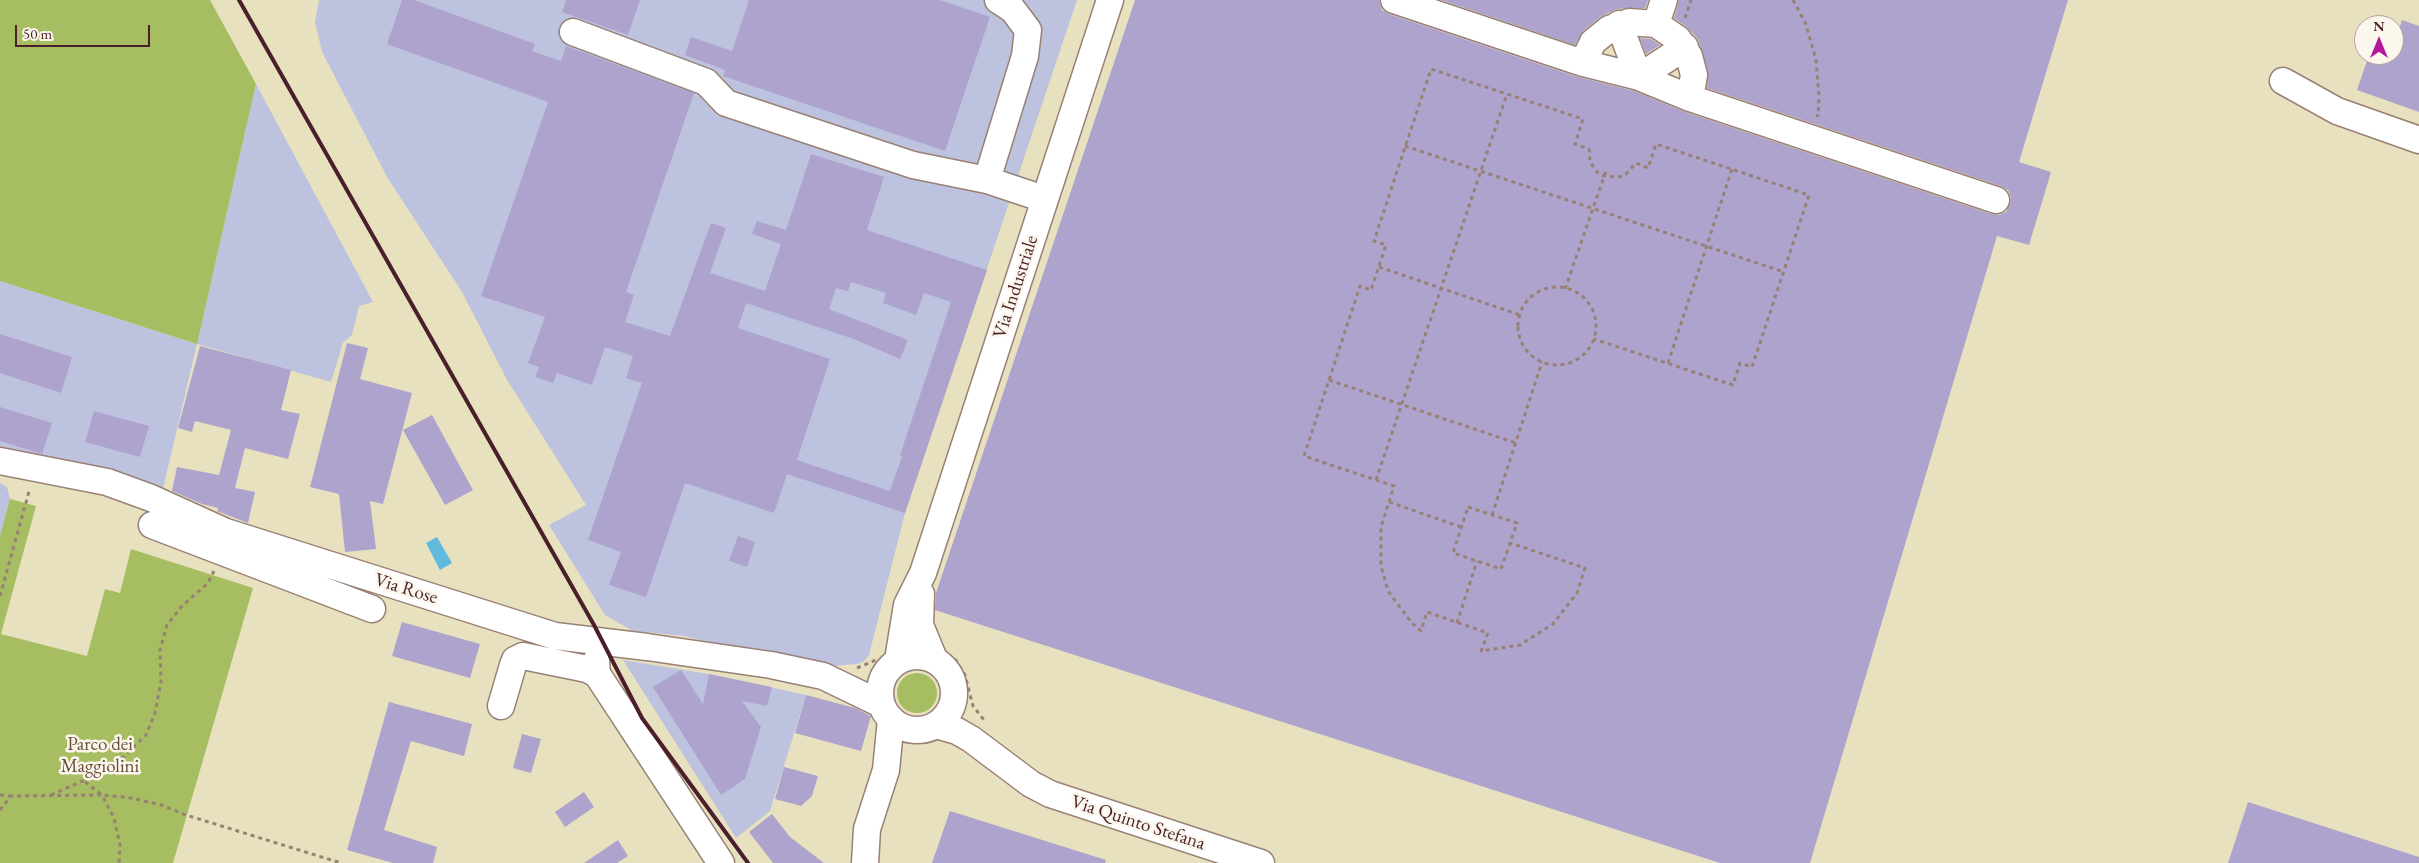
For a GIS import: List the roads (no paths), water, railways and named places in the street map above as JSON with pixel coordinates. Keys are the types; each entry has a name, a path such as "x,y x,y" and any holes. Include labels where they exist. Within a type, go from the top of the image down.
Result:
{"street":[{"path":"987,180 1025,56 1028,30 1014,10 998,0"},
{"name":"Via Industriale","path":"892,666 907,605 923,574 1110,0"},
{"path":"1394,0 1583,63 1639,77 1690,98 1996,200"},
{"path":"1656,24 1664,0"},
{"path":"1583,63 1593,42 1619,24 1638,21 1656,24 1672,33 1685,47 1693,66 1694,75 1690,98"},
{"path":"1619,24 1639,77"},
{"path":"572,32 706,82 726,103 913,165 987,180 1044,199"},
{"path":"1639,77 1685,47"},
{"path":"2283,80 2337,111 2419,140"},
{"name":"Via Rose","path":"0,461 107,482 238,551 555,636 688,652 824,676 886,711"},
{"path":"152,525 238,551 372,609"},
{"name":"Via Industriale","path":"923,574 920,625 943,657"},
{"path":"501,706 515,660 523,656 587,669 597,668 721,863"},
{"path":"865,863 867,828 886,770 886,711 880,687 892,666 910,656 943,657 954,685 955,696 949,713 929,728 886,770"},
{"name":"Via Rose","path":"824,676 892,666"},
{"name":"Via Quinto Stefana","path":"955,696 979,729 1019,776"},
{"path":"886,711 900,726 911,730 929,728"},
{"name":"Via Quinto Stefana","path":"929,728 957,731 972,739 1031,784 1068,801 1261,863"}],"water":[{"path":"437,537 452,563 440,570 426,543"}],"railway":[{"path":"239,0 594,625 642,718 748,863"}],"park label":[{"name":"Parco dei Maggiolini","path":"100,756"}]}
